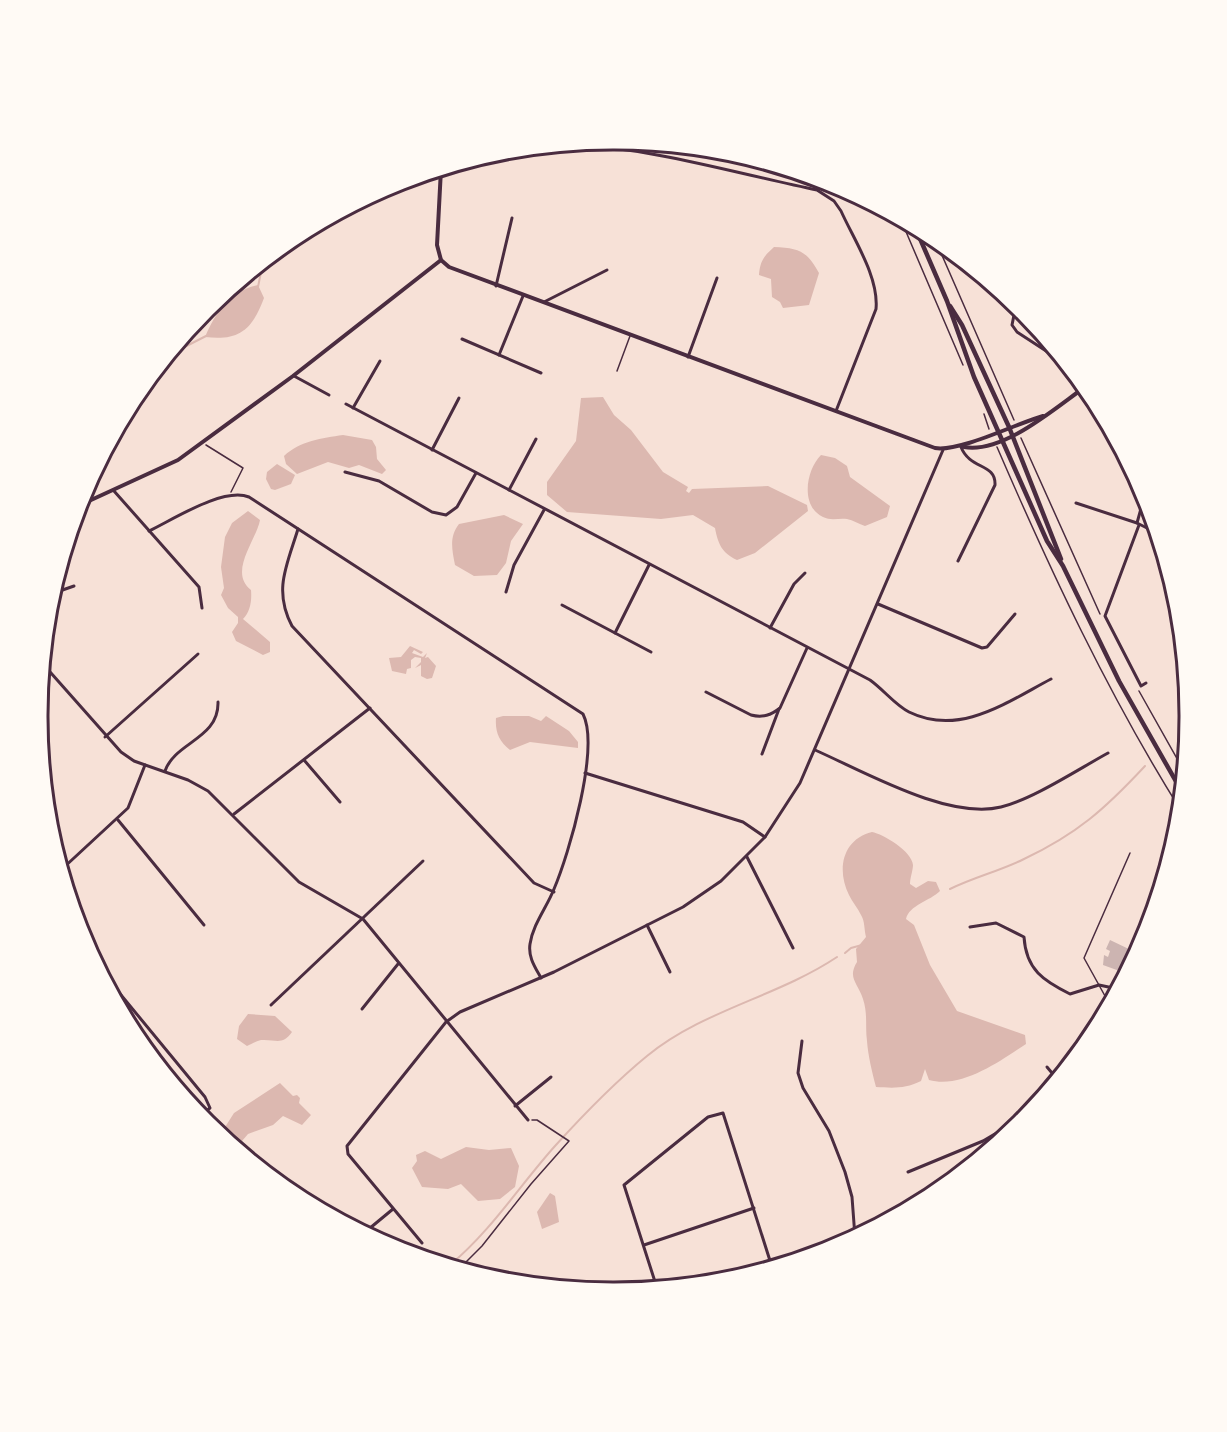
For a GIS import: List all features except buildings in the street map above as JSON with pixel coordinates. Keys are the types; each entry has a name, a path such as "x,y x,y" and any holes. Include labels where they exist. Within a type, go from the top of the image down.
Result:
{"main road":[{"path":"921,242 1001,440 1047,541 1063,566 1119,681 1175,780"},
{"path":"947,301 962,325 1009,427 1054,537 1063,566"}],"street":[{"path":"635,151 817,190 834,201 874,285 877,299 876,309 836,411"},
{"path":"441,178 437,245 441,260 449,267 943,450 972,448 1019,433 1077,392"},
{"path":"496,286 512,218"},
{"path":"91,501 156,472 203,442 293,376 441,260"},
{"path":"542,303 607,270"},
{"path":"688,357 717,278"},
{"path":"499,355 523,296"},
{"path":"1014,317 1012,325 1017,332 1044,350"},
{"path":"462,339 541,373"},
{"path":"353,408 380,361"},
{"path":"293,376 329,395"},
{"path":"432,450 459,398"},
{"path":"346,404 870,680 907,711 939,721 972,718 1051,679"},
{"path":"962,447 1016,424 1043,416"},
{"path":"509,490 537,439"},
{"path":"958,561 995,478 988,470 968,460 962,447"},
{"path":"422,1244 348,1154 347,1146 446,1022 460,1012 541,978 698,898 747,857 765,837 789,802 815,750 943,450"},
{"path":"345,472 379,481 432,512 446,515 457,507 476,473"},
{"path":"114,491 199,587 202,608"},
{"path":"149,531 231,494 249,497 584,714 587,722 585,773 574,830 554,892 533,932 530,945 530,956 541,978"},
{"path":"1076,503 1147,528"},
{"path":"506,592 514,565 545,509"},
{"path":"1141,512 1105,616 1141,686 1146,683"},
{"path":"298,528 282,582 285,613 292,626 534,883 554,892"},
{"path":"615,633 649,564"},
{"path":"770,628 794,584 805,573"},
{"path":"63,590 74,586"},
{"path":"878,604 982,648 987,647 1015,614"},
{"path":"562,605 651,652"},
{"path":"762,754 807,648"},
{"path":"105,737 198,654"},
{"path":"50,672 105,737 121,752 145,765 165,771 208,791 234,814 299,882 363,919 528,1120"},
{"path":"706,692 751,716 766,716 780,708"},
{"path":"165,771 170,760 208,731 216,717 218,702"},
{"path":"234,814 370,708"},
{"path":"815,750 936,803 974,810 1014,803 1108,753"},
{"path":"304,760 340,802"},
{"path":"68,864 118,820 128,808 145,765"},
{"path":"585,773 743,822 765,837"},
{"path":"118,820 204,925"},
{"path":"747,857 793,948"},
{"path":"271,1005 423,861"},
{"path":"970,927 996,923 1024,937 1024,947 1041,979 1070,994 1099,985 1109,987"},
{"path":"647,925 670,972"},
{"path":"362,1009 398,964"},
{"path":"125,1000 205,1097 210,1108 208,1110"},
{"path":"802,1041 798,1073 803,1088 830,1131 845,1172 852,1197 854,1227"},
{"path":"1047,1067 1052,1073"},
{"path":"515,1106 551,1077"},
{"path":"654,1280 624,1185 708,1117 723,1113 770,1259"},
{"path":"908,1172 992,1135"},
{"path":"644,1245 754,1208"},
{"path":"372,1227 393,1209"}],"lane":[{"path":"617,371 630,335"},
{"path":"1105,995 1084,958 1130,853"}],"path":[{"path":"942,256 1016,424"},
{"path":"1019,433 1102,617"},
{"path":"203,442 243,468 231,488 231,494"},
{"path":"1136,686 1177,759"},
{"path":"466,1262 482,1246 568,1141 537,1120 528,1120"}],"shaded area":[{"path":"774,247 790,248 801,252 815,266 819,273 809,305 783,308 780,302 772,297 771,279 759,275 763,259"},
{"path":"258,285 264,298 249,325 235,335 205,337 218,312 241,291"},
{"path":"603,397 614,415 631,430 663,472 688,487 686,491 689,493 692,489 768,486 807,505 808,511 755,553 737,560 721,547 715,528 693,515 661,519 567,512 547,495 547,482 576,441 581,398"},
{"path":"343,435 372,440 376,447 377,459 386,470 382,474 359,465 349,468 328,462 297,474 286,464 284,456 297,447 319,439"},
{"path":"821,455 835,458 847,466 850,477 890,506 887,517 865,526 852,520 826,518 816,512 808,497 808,488 812,469"},
{"path":"277,464 295,475 291,484 275,490 271,489 266,479 267,472"},
{"path":"248,511 260,520 243,565 242,574 251,590 251,603 243,619 270,642 270,652 263,655 236,641 232,632 238,623 238,617 228,608 221,595 224,588 221,567 225,537 232,523"},
{"path":"504,515 523,524 511,541 506,563 497,575 474,576 455,565 452,548 453,538 459,524"},
{"path":"410,646 423,652 421,654 414,650 412,653 423,657 427,653 425,658 428,657 436,666 432,678 427,679 421,676 421,665 415,668 421,662 421,658 415,657 411,660 411,668 407,669 406,674 392,671 389,658 401,657"},
{"path":"529,716 541,721 546,716 569,731 578,742 578,748 530,742 510,750 500,740 496,728 496,718"},
{"path":"872,832 890,840 908,854 913,865 910,884 916,888 928,881 936,882 940,891 911,910 906,919 914,925 930,965 957,1011 1025,1035 1026,1044 980,1072 954,1081 942,1082 929,1080 925,1069 921,1081 915,1084 876,1087 868,1052 865,1004 853,977 857,962 856,949 866,937 864,923 849,895 843,875 845,856 849,848 854,841"},
{"path":"248,1014 275,1016 292,1032 282,1040 261,1040 247,1046 237,1039 239,1026"},
{"path":"280,1083 293,1096 297,1095 300,1098 299,1103 311,1115 302,1125 283,1116 273,1125 248,1134 242,1141 225,1127 234,1113"},
{"path":"466,1147 489,1150 511,1148 519,1166 515,1187 500,1199 478,1201 461,1184 448,1189 422,1187 412,1168 417,1161 416,1155 425,1151 441,1159"},
{"path":"550,1193 555,1196 559,1222 542,1229 537,1212"}],"waterway":[{"path":"258,287 261,274"},
{"path":"185,347 206,336"},
{"path":"950,889 1015,863 1060,840 1103,808 1145,766"},
{"path":"845,953 851,948 862,945"},
{"path":"457,1259 479,1238 577,1122 647,1056 692,1027 790,983 837,957"}]}
